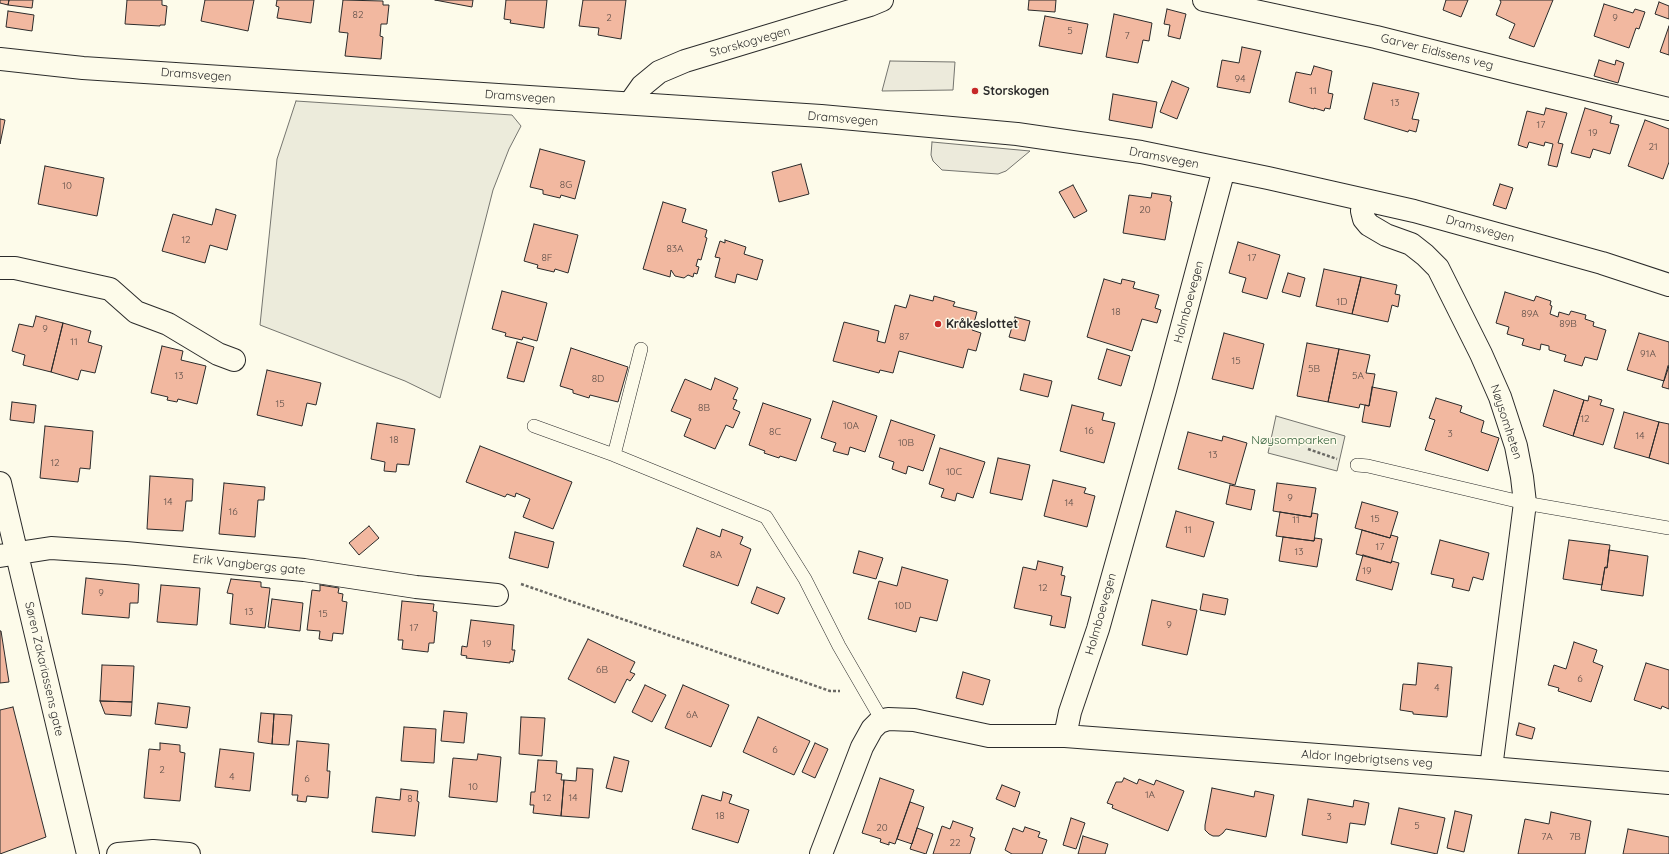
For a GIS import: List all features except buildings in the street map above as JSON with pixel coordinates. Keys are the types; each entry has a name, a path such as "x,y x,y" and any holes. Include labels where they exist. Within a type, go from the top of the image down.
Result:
{"street":[{"name":"Storskogvegen","path":"630,103 642,86 659,72 685,61 870,5 882,0"},
{"name":"Garver Eidissens veg","path":"1204,0 1376,37 1669,109"},
{"name":"Dramsvegen","path":"0,59 91,68 821,116 1017,134 1141,152 1414,210 1602,263 1669,285"},
{"name":"Holmboevegen","path":"1065,736 1070,712 1098,629 1165,390 1224,169"},
{"name":"Nøysomheten","path":"1364,200 1362,211 1364,219 1369,225 1386,235 1411,244 1426,255 1438,268 1481,354 1500,397 1516,446 1525,503 1492,768"},
{"path":"0,268 15,268 110,289 136,312 168,324 218,354 234,360"},
{"name":"Søren Zakariassens gate","path":"0,483 8,554 88,854"},
{"name":"Erik Vangbergs gate","path":"8,554 51,548 134,554 304,570 416,587 497,595"},
{"path":"821,854 862,747 872,729 880,722 888,719 914,720 989,736 1065,736"},
{"name":"Aldor Ingebrigtsens veg","path":"1065,736 1492,768 1669,783"},
{"path":"118,854 153,852 189,854"}],"lane":[{"path":"614,455 641,349"},
{"path":"534,426 614,455 766,517 805,579 839,646 883,722"},
{"path":"1357,465 1368,466 1525,503 1669,528"}],"path":[{"path":"1308,449 1357,465"},
{"path":"519,583 830,691 866,692"}],"green space":[{"path":"296,101 512,115 521,126 509,149 493,190 440,398 405,381 260,325 277,159"},
{"name":"Nøysomparken","path":"1276,416 1345,436 1337,471 1268,453"}],"shaded area":[{"path":"890,61 955,62 953,90 882,91"},
{"path":"932,142 1030,151 1006,171 998,174 942,170 933,161 931,155"}],"place":[{"name":"Storskogen","path":"975,91"},
{"name":"Kråkeslottet","path":"938,324"}]}
